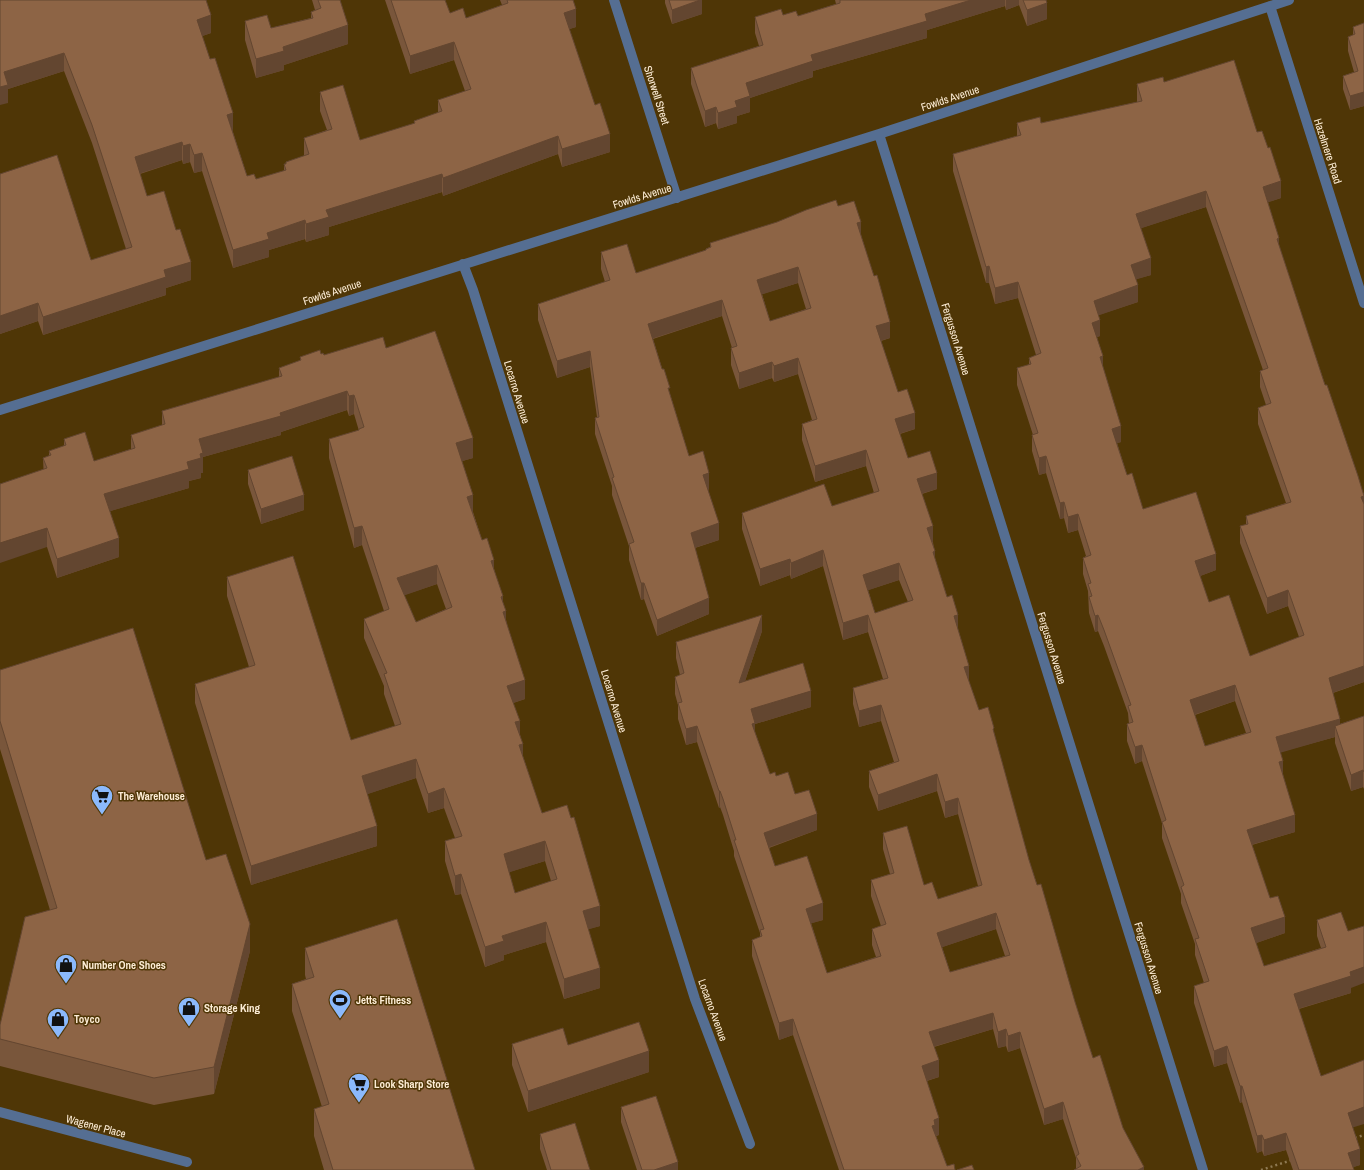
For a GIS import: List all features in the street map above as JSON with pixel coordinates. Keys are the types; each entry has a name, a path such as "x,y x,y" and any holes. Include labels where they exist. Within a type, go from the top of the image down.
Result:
{"street":[{"name":"Shorwell Street","path":"614,0 677,198"},
{"name":"Fowlds Avenue","path":"0,410 879,134 1289,0"},
{"name":"Hazelmere Road","path":"1270,6 1364,303"},
{"name":"Fergusson Avenue","path":"879,134 1203,1170"},
{"name":"Locarno Avenue","path":"463,264 473,290 695,999 750,1144"},
{"name":"Wagener Place","path":"0,1112 186,1162"}],"path":[{"path":"1349,1140 1364,1135"},
{"path":"1261,1170 1298,1157"}],"building":[{"path":"0,0 206,0 211,15 197,20 210,59 215,58 233,113 227,115 247,176 254,174 256,179 286,170 284,164 286,164 286,162 309,154 304,138 332,129 320,92 343,85 360,140 415,123 414,121 442,111 438,100 471,89 454,42 410,56 391,0 445,0 450,13 463,8 466,18 508,3 507,0 573,0 576,9 564,13 595,105 600,103 610,134 562,149 558,136 443,178 442,174 326,210 329,217 306,224 305,220 267,233 269,239 233,250 202,153 194,155 190,144 183,146 182,142 135,157 147,196 164,191 176,230 180,229 191,262 164,270 166,277 43,317 38,303 0,316 0,174 57,155 91,260 132,247 92,125 64,53 4,72 8,85 0,87"},
{"path":"318,0 340,0 348,25 283,47 284,51 256,59 245,21 267,15 271,28 313,18 311,12 321,8"},
{"path":"669,0 700,0 672,10"},
{"path":"840,0 971,0 925,14 927,21 811,55 813,61 746,83 750,96 735,101 737,107 718,113 716,107 705,111 691,68 763,45 755,17 781,9 783,15 796,11 798,16 840,3"},
{"path":"1023,0 1046,0 1047,3 1027,10"},
{"path":"1364,23 1364,92 1350,96 1343,76 1358,71 1348,37 1355,34 1353,27"},
{"path":"1234,60 1257,132 1262,131 1268,148 1270,147 1281,181 1263,187 1279,238 1277,239 1325,385 1327,385 1364,496 1361,497 1364,504 1364,666 1329,678 1340,719 1276,737 1283,761 1279,762 1295,815 1247,830 1270,898 1278,896 1285,917 1251,928 1264,966 1326,947 1317,920 1341,912 1348,931 1364,926 1364,967 1350,972 1351,976 1294,994 1321,1076 1364,1060 1364,1107 1348,1113 1360,1149 1348,1153 1354,1170 1299,1170 1286,1133 1264,1140 1262,1135 1257,1136 1242,1086 1240,1086 1227,1046 1214,1051 1194,986 1209,981 1195,939 1199,938 1181,887 1184,885 1162,822 1166,820 1142,745 1135,747 1127,724 1133,722 1128,706 1131,705 1104,630 1098,615 1095,616 1089,597 1092,596 1088,584 1091,583 1083,558 1091,555 1078,514 1068,517 1064,502 1060,503 1046,456 1039,458 1032,435 1038,433 1017,368 1031,364 1029,358 1041,353 1018,282 995,288 989,266 986,267 953,154 1021,135 1017,123 1040,117 1041,123 1142,101 1137,84 1163,77 1164,82","holes":["1206,191 1268,368 1260,371 1271,403 1258,408 1291,502 1246,516 1248,524 1240,526 1267,598 1288,590 1304,635 1250,656 1229,595 1209,602 1195,561 1216,554 1196,492 1143,509 1132,473 1127,475 1112,429 1121,426 1100,357 1103,356 1092,323 1100,320 1094,301 1138,285 1131,265 1151,258 1136,214","1235,685 1251,732 1205,746 1190,700"]},
{"path":"836,200 838,206 854,201 861,222 857,223 874,276 877,275 890,322 876,326 898,392 907,389 915,413 895,419 908,458 930,451 937,473 917,479 933,526 927,528 935,551 933,552 947,597 952,595 958,615 954,616 969,666 964,667 979,710 988,707 1029,860 1037,885 1041,884 1075,1002 1093,1058 1100,1055 1123,1128 1144,1167 1138,1170 1074,1170 1081,1166 1076,1156 1079,1154 1063,1102 1044,1109 1020,1032 1008,1036 1006,1029 998,1032 993,1013 929,1032 939,1060 922,1066 939,1118 934,1120 935,1125 932,1126 947,1166 954,1164 955,1170 844,1170 793,1019 779,1023 752,940 762,936 760,930 764,929 734,840 736,840 697,726 686,729 678,703 682,702 675,677 684,673 676,642 762,615 739,683 803,663 811,691 751,709 755,723 752,724 770,774 775,772 776,776 788,772 795,794 809,790 817,814 764,833 775,866 807,856 823,903 806,909 827,973 881,956 872,929 886,924 871,880 894,873 883,833 907,826 924,885 932,882 938,899 982,885 958,798 945,802 937,774 878,795 869,771 899,761 881,705 859,711 853,688 888,678 868,615 843,623 823,550 791,563 790,559 760,569 742,513 824,484 832,506 879,491 866,450 815,466 802,424 817,419 798,358 774,366 772,362 739,373 731,348 737,346 722,300 648,324 662,369 664,369 670,388 668,388 689,456 703,451 709,473 703,475 719,523 691,533 709,598 657,620 644,583 641,583 629,544 634,542 612,478 614,477 595,418 599,417 590,351 557,361 538,304 610,280 601,252 627,244 636,273 706,250 711,247 710,243 777,222","holes":["798,267 811,308 770,321 757,280","899,563 913,600 875,613 863,575","996,913 1010,955 950,972 937,933"]},
{"path":"435,331 473,438 456,443 473,495 467,497 482,540 487,538 494,560 491,561 503,596 501,597 506,611 503,612 525,680 507,686 520,721 515,722 523,744 519,745 542,813 567,805 571,818 574,817 600,906 583,911 600,968 564,979 546,922 502,936 504,941 485,947 461,874 455,876 445,841 462,836 444,788 428,794 416,759 362,776 377,826 251,866 195,684 255,665 227,577 293,556 351,740 401,724 384,674 387,673 364,619 389,609 362,526 354,528 329,439 359,430 364,427 354,395 349,396 347,391 280,413 281,416 199,439 203,453 200,454 201,458 187,462 189,469 104,494 119,538 57,559 47,528 0,543 0,484 47,468 43,458 51,455 49,451 66,445 64,439 85,432 94,461 135,448 131,435 165,424 162,411 282,376 279,368 301,360 300,357 320,350 321,354 323,353 324,355 383,337 386,348","holes":["437,565 452,607 416,622 397,578","545,841 557,879 515,893 504,854"]},
{"path":"292,456 304,495 261,509 248,470"},
{"path":"133,628 206,860 226,854 250,924 214,1067 154,1078 0,1039 0,1025 25,917 57,908 0,721 0,670"},
{"path":"1364,716 1364,772 1363,770 1351,775 1335,726"},
{"path":"397,919 475,1170 333,1170 314,1109 329,1104 292,984 314,977 305,948"},
{"path":"639,1022 649,1051 528,1091 512,1044 563,1028 568,1045"},
{"path":"656,1096 678,1162 654,1170 642,1170 621,1107"},
{"path":"575,1123 590,1170 551,1170 540,1134"},
{"path":"972,1165 974,1170 957,1170"}],"place":[{"name":"The Warehouse","path":"102,816"},
{"name":"Number One Shoes","path":"66,984"},
{"name":"Jetts Fitness","path":"340,1020"},
{"name":"Storage King","path":"189,1028"},
{"name":"Toyco","path":"58,1038"},
{"name":"Look Sharp Store","path":"359,1104"}]}
